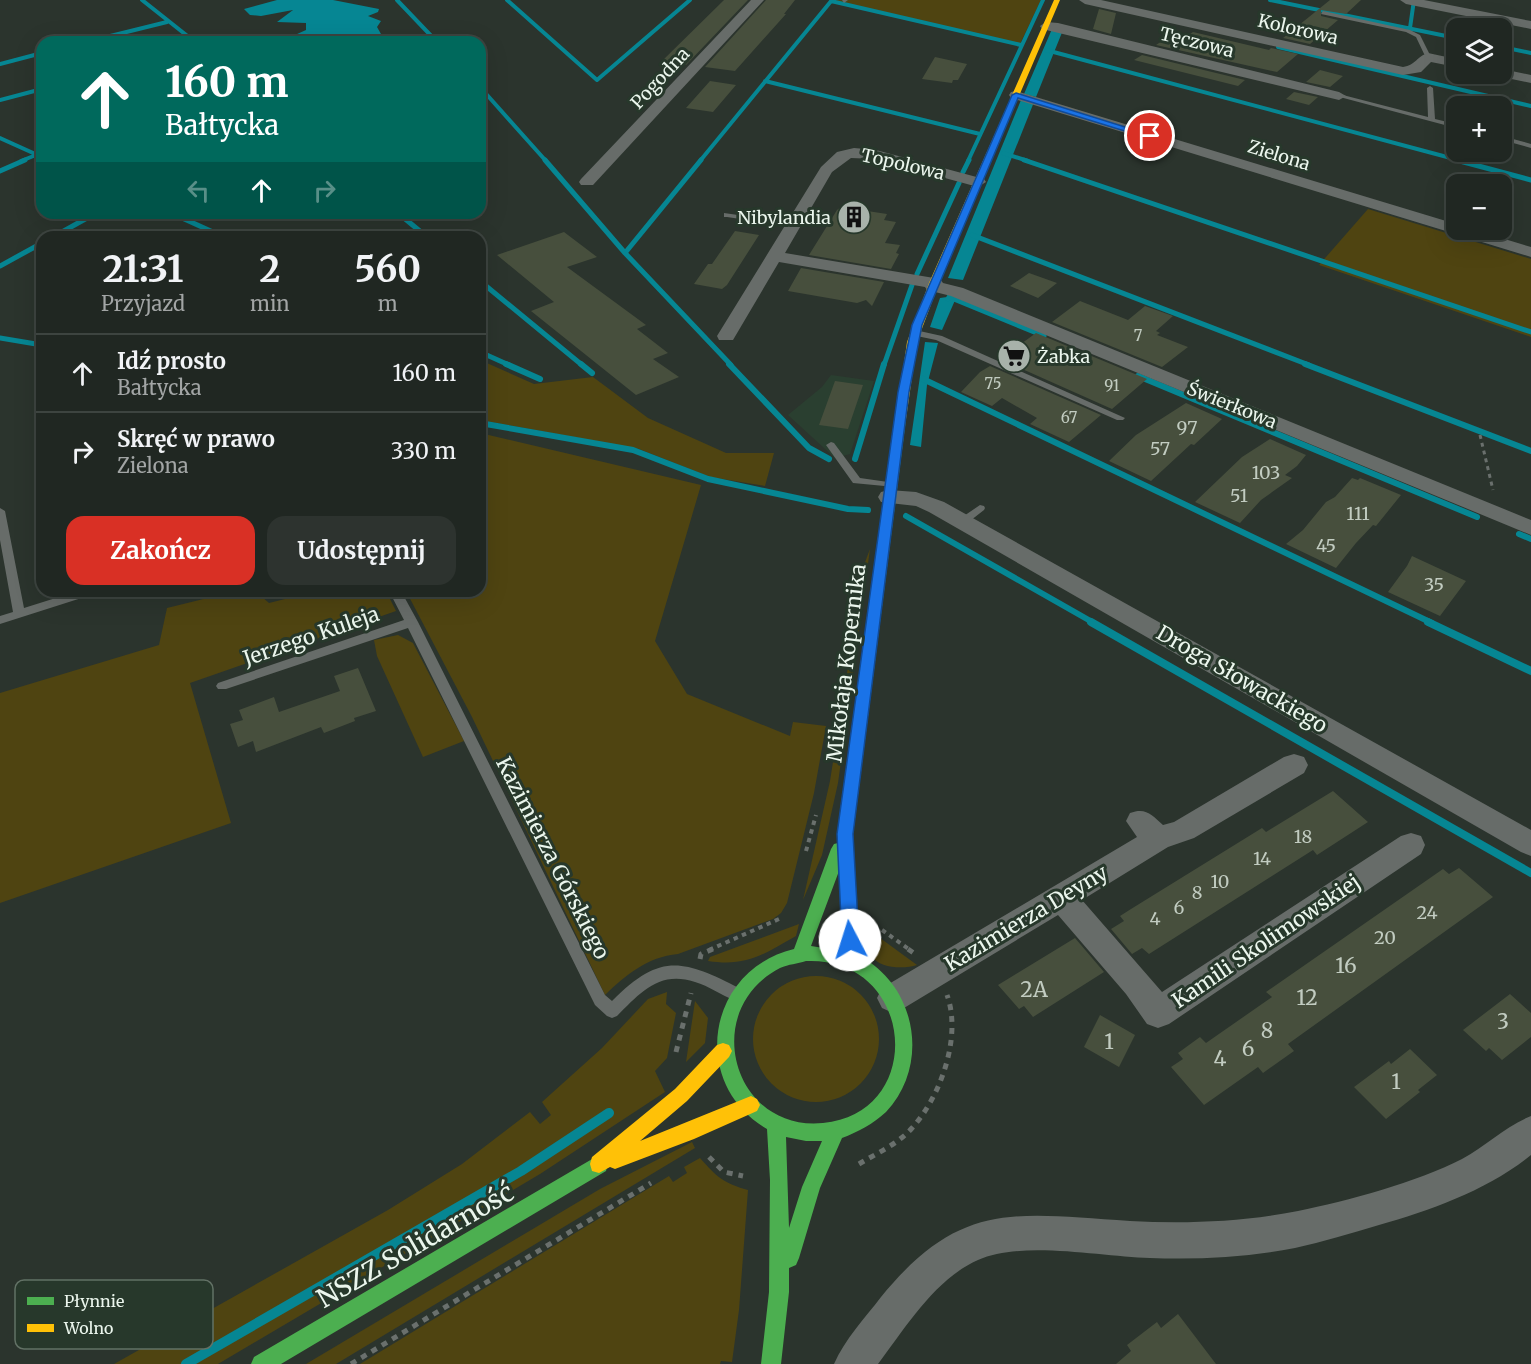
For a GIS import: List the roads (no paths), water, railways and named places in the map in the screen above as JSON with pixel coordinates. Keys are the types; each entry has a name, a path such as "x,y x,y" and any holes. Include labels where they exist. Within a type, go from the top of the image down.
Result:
{"main road":[{"name":"Mikołaja Kopernika","path":"853,963 848,917 845,834 890,491 915,333 933,284 1057,0"},
{"name":"Mikołaja Kopernika","path":"799,956 845,834"},
{"path":"799,956 826,956 853,963 876,978 893,998 905,1024 908,1051 902,1078 887,1101 864,1120 836,1130 806,1131 776,1122 751,1105 733,1080 723,1051 723,1030 729,1010 737,995 756,974 776,962 799,956"},
{"name":"NSZZ Solidarność","path":"261,1364 594,1168 681,1095 723,1051"},
{"name":"NSZZ Solidarność","path":"594,1168 694,1130 751,1105"},
{"path":"771,1364 779,1292 779,1180 776,1122"},
{"path":"779,1292 811,1187 836,1130"}],"street":[{"name":"Pogodna","path":"587,182 758,0"},
{"name":"Kolorowa","path":"1085,0 1403,71 1416,69 1428,57"},
{"path":"1411,1 1531,25"},
{"name":"Tęczowa","path":"1046,26 1188,58 1339,96"},
{"path":"1188,58 1205,46"},
{"path":"1428,57 1446,61"},
{"path":"1512,75 1531,79"},
{"name":"Zielona","path":"1016,95 1531,252"},
{"name":"Topolowa","path":"726,336 833,161 840,155 850,153 876,155 978,182"},
{"path":"774,256 933,284"},
{"name":"Świerkowa","path":"933,284 1531,528"},
{"name":"Droga Słowackiego","path":"890,491 928,514 965,516 1531,844"},
{"name":"Kazimierza Deyny","path":"893,998 1061,897 1149,830 1184,830 1294,765"},
{"name":"Kamili Skolimowskiej","path":"1061,897 1137,984 1158,1014 1411,845"},
{"path":"854,1364 926,1275 962,1248 993,1236 1076,1235 1148,1240 1221,1239 1298,1229 1423,1194 1474,1172 1525,1138"}],"lane":[{"name":"Kolorowa","path":"1323,13 1408,31 1418,36 1428,57"},
{"path":"1430,88 1432,120"},
{"path":"1339,96 1446,124"},
{"path":"1512,141 1531,146"},
{"path":"727,215 793,225"},
{"path":"915,333 939,338 1120,418"},
{"path":"831,444 857,481 890,491"},
{"path":"0,511 19,614"},
{"path":"0,620 71,597"},
{"name":"Kazimierza Górskiego","path":"398,597 600,1000 612,1011 648,978 659,972 676,972 712,981 737,995"},
{"name":"Jerzego Kuleja","path":"222,686 412,622"}],"water":[{"path":"277,0 333,0 379,9 378,12 368,16 381,21 377,27 381,36 293,36 306,30 306,23 277,22 293,10 261,16 250,15 244,9"},
{"path":"1052,29 1063,30 1036,97 1024,94"},
{"path":"1021,100 1034,102 963,280 948,278"},
{"path":"940,298 956,298 942,330 930,327"},
{"path":"925,342 938,343 927,385 921,447 910,445"}],"waterway":[{"path":"142,0 187,36"},
{"path":"397,0 431,36"},
{"path":"507,0 597,80 690,0"},
{"path":"968,161 1043,0"},
{"path":"1270,0 1446,36"},
{"path":"1410,28 1414,0"},
{"path":"765,81 831,1"},
{"path":"831,1 1021,45"},
{"path":"110,36 167,22"},
{"path":"1278,47 1531,106"},
{"path":"1512,49 1531,53"},
{"path":"1046,50 1446,157"},
{"path":"0,64 36,55"},
{"path":"700,161 765,81"},
{"path":"765,81 980,134"},
{"path":"0,100 36,91"},
{"path":"486,94 546,161"},
{"path":"0,138 36,154"},
{"path":"1003,153 1028,161"},
{"path":"21,161 36,155"},
{"path":"0,171 25,160"},
{"path":"545,160 625,253"},
{"path":"625,253 701,160"},
{"path":"963,172 969,160"},
{"path":"1024,160 1531,332"},
{"path":"1464,162 1531,180"},
{"path":"917,274 959,183"},
{"path":"64,231 85,219"},
{"path":"184,219 211,231"},
{"path":"405,219 420,231"},
{"path":"972,235 1309,365"},
{"path":"0,266 36,246"},
{"path":"625,253 731,365"},
{"path":"884,365 912,285"},
{"path":"486,286 582,365"},
{"path":"948,299 949,297 1044,336"},
{"path":"0,338 36,344"},
{"path":"486,355 509,365"},
{"path":"506,364 540,379"},
{"path":"581,364 592,373"},
{"path":"729,364 809,448 829,459"},
{"path":"855,459 884,364"},
{"path":"1305,364 1531,451"},
{"path":"1138,376 1477,517"},
{"path":"923,379 1432,623"},
{"path":"486,424 633,450 708,479 848,509 868,510"},
{"path":"906,516 1094,623"},
{"path":"1519,534 1531,539"},
{"path":"1091,622 1531,873"},
{"path":"1428,622 1531,671"},
{"path":"213,1348 521,1171 609,1113"},
{"path":"186,1364 212,1349"}],"place":[{"name":"Nibylandia","path":"854,217"},
{"name":"Żabka","path":"1014,356"}]}
